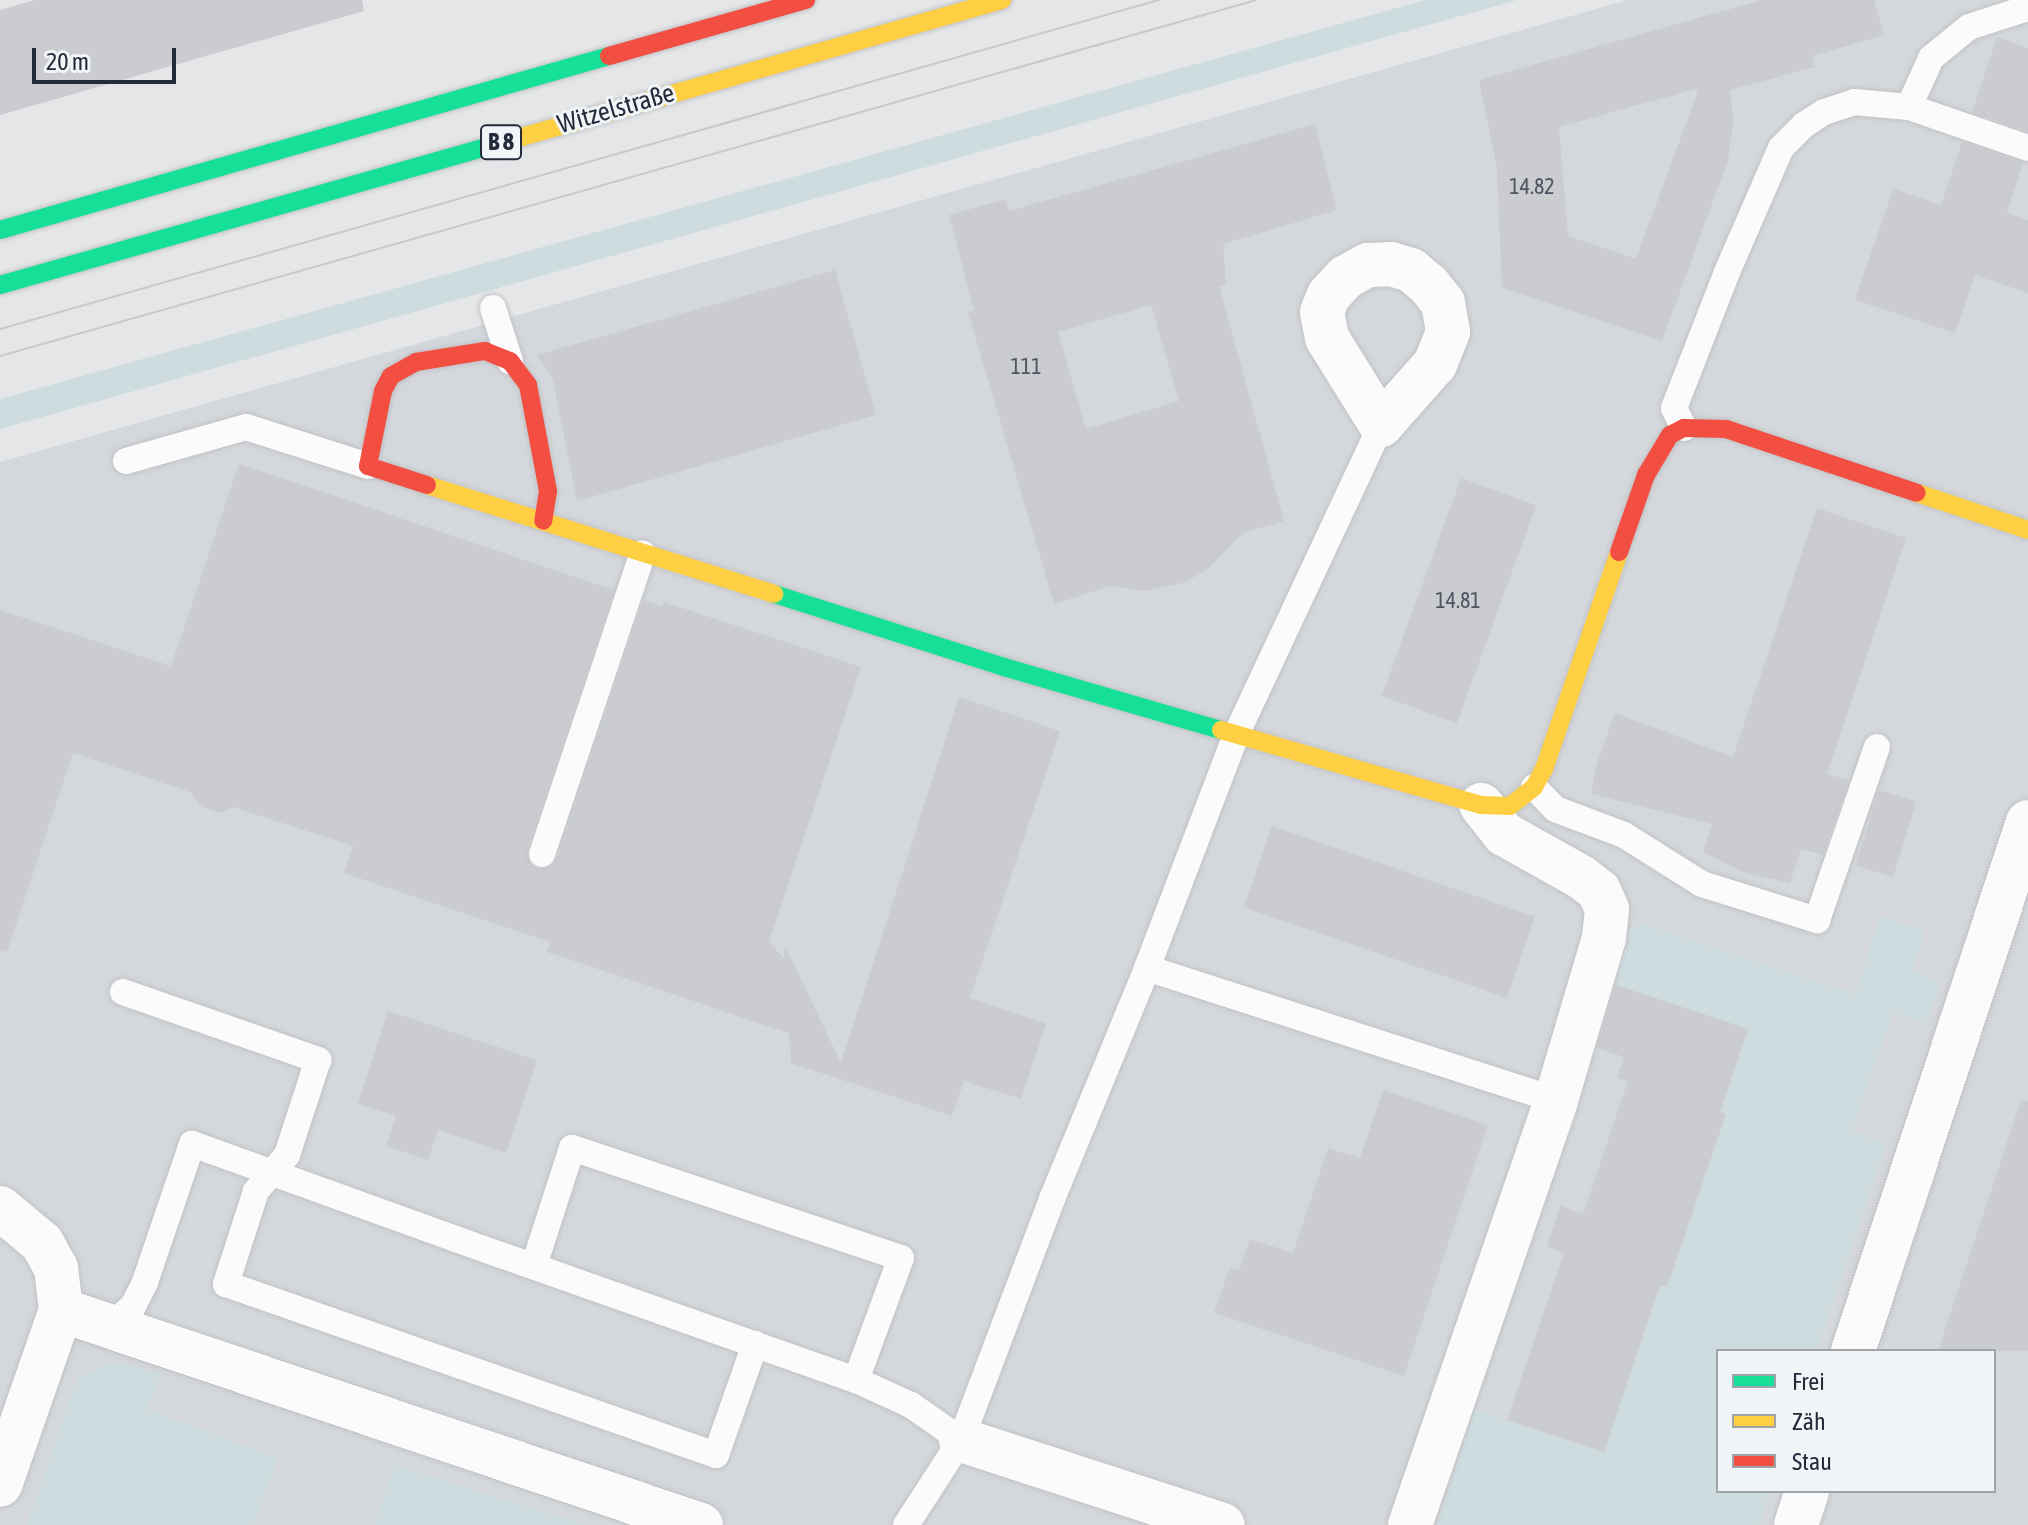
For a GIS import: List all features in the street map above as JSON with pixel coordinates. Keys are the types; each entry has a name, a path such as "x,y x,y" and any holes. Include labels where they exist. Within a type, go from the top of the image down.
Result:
{"street":[{"name":"Witzelstraße","path":"0,230 806,0"},
{"name":"Witzelstraße","path":"0,285 1002,0"},
{"path":"543,521 548,491 528,385 510,361 485,351 416,362 391,376 383,391 368,466 1004,667 1481,805 1510,806 1534,787 1544,769 1646,475 1670,435 1684,428 1726,429 2028,530"},
{"path":"1410,1525 1556,1100 1604,938 1607,909 1599,891 1581,877 1504,834 1481,805"},
{"path":"1854,1349 2028,822"},
{"path":"0,1208 42,1243 56,1268 61,1310 0,1485"},
{"path":"61,1310 701,1525"},
{"path":"961,1440 1223,1525"}],"lane":[{"path":"1909,107 1931,58 1969,27 2028,8"},
{"path":"1684,428 1674,408 1737,246 1781,148 1814,118 1854,102 1909,107 2028,148"},
{"path":"493,308 510,361"},
{"path":"906,1525 961,1440 1052,1199 1147,968 1236,735 1381,425"},
{"path":"126,461 246,427 368,466"},
{"path":"542,854 643,553"},
{"path":"1534,787 1555,809 1624,835 1702,884 1817,920 1877,747"},
{"path":"1147,968 1556,1100"},
{"path":"123,992 318,1060 287,1155 256,1191 226,1284 716,1455 755,1344"},
{"path":"109,1328 133,1306 145,1282 192,1144 856,1380 911,1405 961,1440"},
{"path":"534,1266 572,1148 901,1258 856,1380"}],"shaded area":[{"path":"1425,0 1517,0 0,429 0,399"},
{"path":"1628,0 2028,0 2028,1525 0,1525 0,462"},
{"path":"1880,916 1925,931 1912,971 1941,982 1927,1024 1893,1012 1852,1131 1886,1144 1818,1349 1716,1349 1716,1493 1769,1493 1759,1525 1437,1525 1474,1409 1604,1452 1611,1269 1667,1287 1726,1115 1720,1112 1748,1029 1614,984 1631,929 1643,924 1856,994"},
{"path":"109,1361 161,1373 148,1409 278,1458 254,1525 27,1525 76,1380"},
{"path":"395,1465 586,1525 374,1525"}],"building":[{"path":"35,0 362,0 364,11 0,115 0,10"},
{"path":"1762,0 1874,0 1884,35 1812,56 1815,67 1730,90 1733,122 1728,160 1662,341 1502,288 1497,169 1479,80","holes":["1699,88 1636,259 1568,236 1559,127"]},
{"path":"1997,37 2028,48 2028,131 1972,112"},
{"path":"1315,124 1337,210 1223,244 1226,284 1219,286 1284,521 1243,533 1210,567 1186,582 1145,591 1110,586 1054,604 968,312 974,310 949,215 1006,199 1009,211","holes":["1151,305 1179,401 1086,429 1058,332"]},
{"path":"1962,142 2023,163 2007,213 2028,220 2028,293 1975,275 1955,333 1855,300 1893,189 1941,205"},
{"path":"835,270 876,415 577,501 553,380 537,355"},
{"path":"239,464 614,590 527,849 530,864 538,869 552,866 557,859 644,600 662,606 664,602 861,667 769,942 784,959 785,946 841,1063 959,697 1060,731 970,998 1046,1024 1021,1099 964,1081 952,1116 791,1063 789,1033 547,952 550,942 344,873 353,846 233,807 221,813 202,807 190,792 73,753 7,952 0,950 0,610 171,666"},
{"path":"1461,478 1536,505 1457,723 1382,696"},
{"path":"1817,508 1906,538 1827,774 1849,780 1823,855 1801,849 1790,883 1745,873 1703,852 1712,824 1591,794 1596,766 1615,713 1733,757"},
{"path":"1879,790 1916,801 1893,877 1856,866"},
{"path":"1272,826 1535,917 1507,998 1244,907"},
{"path":"1616,985 1748,1029 1720,1112 1726,1114 1681,1247 1667,1287 1660,1285 1604,1452 1507,1420 1564,1253 1547,1247 1560,1206 1583,1214 1628,1081 1617,1078 1624,1057 1597,1048"},
{"path":"388,1011 537,1060 506,1153 438,1130 428,1160 386,1146 396,1116 358,1104"},
{"path":"1383,1090 1488,1125 1404,1376 1214,1313 1230,1267 1239,1270 1250,1239 1293,1253 1328,1148 1360,1158"},
{"path":"2021,1100 2028,1101 2028,1351 1939,1349"}],"tram line":[{"path":"0,329 1159,0"},
{"path":"0,356 1256,0"}],"traffic: fast":[{"path":"0,230 609,56"},
{"path":"0,285 504,142"},
{"path":"774,594 1004,667 1221,730"}],"traffic: slow":[{"path":"504,142 1002,0"},
{"path":"427,485 774,594"},
{"path":"1917,493 2028,530"},
{"path":"1221,730 1481,805 1510,806 1534,787 1544,769 1619,552"}],"traffic: jam":[{"path":"609,56 806,0"},
{"path":"427,485 368,466 383,391 391,376 416,362 485,351 510,361 528,385 548,491 543,521"},
{"path":"1619,552 1646,475 1670,435 1684,428 1726,429 1917,493"}]}
